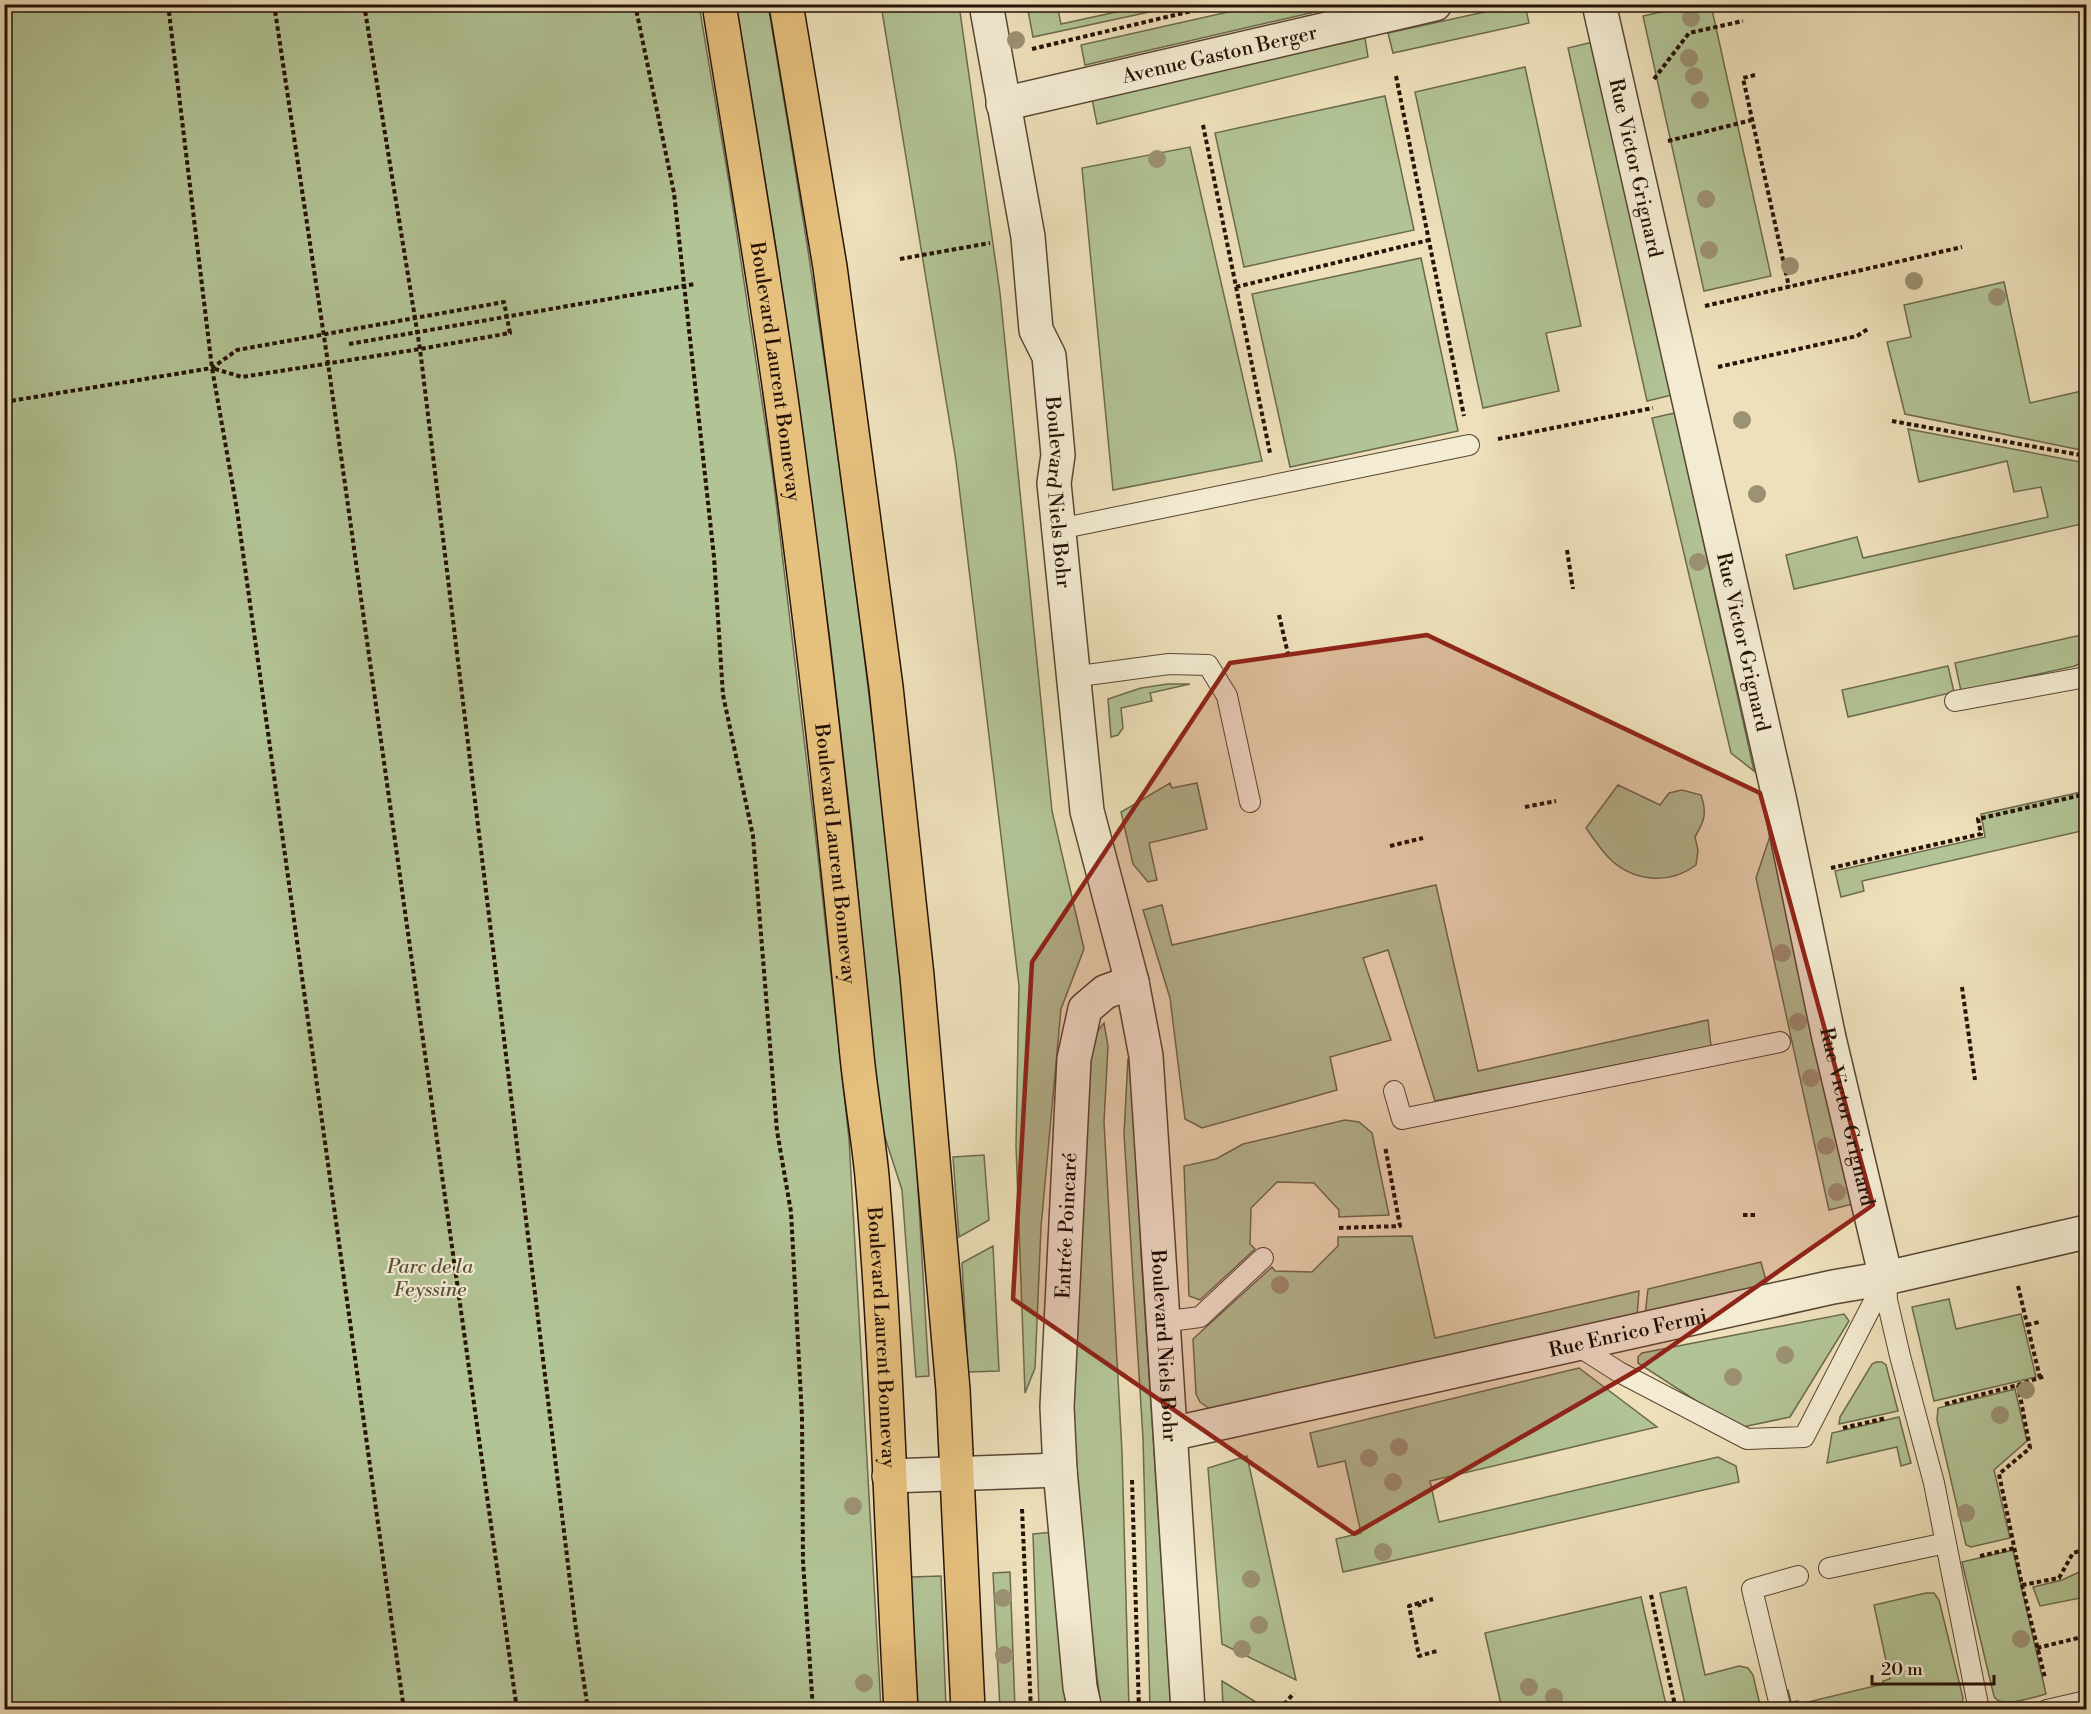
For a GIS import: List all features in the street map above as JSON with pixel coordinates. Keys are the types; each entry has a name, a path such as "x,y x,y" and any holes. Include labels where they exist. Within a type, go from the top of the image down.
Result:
{"main road":[{"name":"Boulevard Laurent Bonnevay","path":"719,4 763,274 791,473 871,1171 886,1369 901,1710"},
{"path":"786,4 828,259 888,698 917,976 953,1390 968,1710"}],"street":[{"name":"Boulevard Niels Bohr","path":"986,4 1028,237 1036,330 1049,356 1058,455 1054,483 1086,812 1119,987 1146,1056 1188,1710"},
{"name":"Avenue Gaston Berger","path":"1003,104 1436,4"},
{"name":"Rue Victor Grignard","path":"1599,4 1779,797 1829,1038 1886,1278"},
{"name":"Entrée Poincaré","path":"1085,1710 1080,1687 1060,1470 1057,1407 1074,1059 1085,1009 1119,987"},
{"name":"Rue Enrico Fermi","path":"1171,1434 1833,1287 1886,1278 2009,1251 2086,1232"},
{"path":"889,1476 1060,1470"}],"lane":[{"path":"1059,529 1469,445"},
{"path":"1072,677 1169,664 1208,665 1227,696 1250,802"},
{"path":"1954,702 2086,677"},
{"path":"1394,1091 1402,1119 1780,1042"},
{"path":"1162,1322 1200,1317 1263,1258"},
{"path":"1575,1344 1619,1372 1747,1439 1804,1437 1886,1278"},
{"path":"1886,1278 1887,1300 1934,1483 1979,1710"},
{"path":"1829,1568 1946,1542"},
{"path":"1781,1710 1752,1588 1798,1576"},
{"path":"2050,1709 2086,1701"}],"path":[{"path":"168,4 212,368 237,510 404,1710"},
{"path":"274,4 324,334 517,1710"},
{"path":"364,4 420,349 588,1710"},
{"path":"635,4 674,193 714,557 723,695 753,836 777,1131 790,1212 802,1417 803,1561 813,1710"},
{"path":"991,38 1029,50 1221,4"},
{"path":"1651,83 1689,33 1743,21"},
{"path":"1755,75 1743,78 1789,287"},
{"path":"1396,76 1469,445 1689,400"},
{"path":"1659,143 1752,120"},
{"path":"1203,125 1277,483"},
{"path":"1236,287 1430,240"},
{"path":"900,259 991,243"},
{"path":"1696,309 1962,247"},
{"path":"349,344 695,284"},
{"path":"4,402 212,368 242,377 510,333 504,302 237,350 212,368"},
{"path":"1710,369 1857,336 1868,329"},
{"path":"1892,421 2086,456"},
{"path":"1567,550 1573,589"},
{"path":"1280,615 1288,654"},
{"path":"1823,869 1981,834 1978,819 2086,794"},
{"path":"1525,807 1556,801"},
{"path":"1390,846 1424,838"},
{"path":"1962,987 1975,1080"},
{"path":"1339,1228 1400,1226 1382,1132 1402,1119"},
{"path":"1743,1215 1758,1215"},
{"path":"2009,1251 2040,1379"},
{"path":"2027,1325 2039,1322"},
{"path":"2018,1385 2030,1448 1999,1474 2050,1709"},
{"path":"1022,1507 1030,1710"},
{"path":"2022,1585 2059,1578 2073,1553 2086,1549"},
{"path":"1651,1595 1676,1710"},
{"path":"1432,1599 1420,1605 1409,1606 1419,1656 1437,1652"},
{"path":"2037,1648 2086,1636"},
{"path":"1279,1710 1294,1693"}],"highlighted area":[{"path":"1427,635 1760,793 1873,1205 1639,1369 1354,1534 1013,1299 1032,962 1230,663"}],"green space":[{"name":"Parc de la Feyssine","path":"5,4 699,5 729,182 772,468 849,1139 881,1709 5,1709"},
{"path":"1695,4 1711,5 1771,276 1704,291 1643,16"},
{"path":"736,5 768,5 832,411 868,683 898,956 914,1128 929,1376 916,1377 902,1190 878,1109 852,831 830,640 777,254"},
{"path":"881,5 959,5 1000,293 1052,811 1084,949 1061,1009 1041,1227 1035,1368 1025,1393 1016,1146 1019,986 956,461"},
{"path":"1027,5 1057,5 1061,24 1148,5 1182,5 1033,37"},
{"path":"1259,5 1345,5 1085,65 1081,45"},
{"path":"1525,5 1529,23 1393,53 1388,33"},
{"path":"1365,38 1368,57 1097,124 1092,99"},
{"path":"1593,42 1672,395 1647,401 1568,48"},
{"path":"1525,67 1581,326 1546,333 1559,391 1483,408 1415,92"},
{"path":"1385,96 1414,230 1244,267 1215,133"},
{"path":"1190,147 1262,461 1113,490 1082,168"},
{"path":"1421,258 1458,431 1290,467 1252,294"},
{"path":"2004,282 2030,403 2086,390 2086,451 1905,414 1887,342 1911,337 1904,305"},
{"path":"1675,413 1754,771 1731,753 1652,418"},
{"path":"1908,429 2086,463 2086,523 1794,589 1786,555 1857,537 1863,558 2048,517 2041,487 2014,492 2007,461 1919,482"},
{"path":"2086,634 2086,660 2075,666 1961,691 1955,663"},
{"path":"1948,666 1954,692 1848,717 1842,690"},
{"path":"1190,684 1150,693 1152,701 1121,708 1123,728 1118,735 1111,737 1108,699 1141,688"},
{"path":"1170,783 1172,788 1197,783 1207,829 1149,843 1157,880 1148,882 1133,864 1121,812"},
{"path":"1618,785 1660,805 1669,793 1682,790 1701,795 1704,812 1703,821 1695,837 1698,850 1696,865 1675,876 1652,878 1629,872 1609,858 1586,828"},
{"path":"2086,791 2086,830 1862,881 1864,891 1841,897 1835,871 1985,837 1981,814"},
{"path":"1770,836 1853,1204 1829,1210 1756,878"},
{"path":"1436,885 1478,1071 1708,1020 1711,1046 1435,1101 1388,950 1363,958 1391,1040 1330,1057 1337,1090 1202,1128 1185,1119 1170,998 1143,910 1162,905 1172,945"},
{"path":"1104,1023 1108,1046 1104,1122 1122,1452 1129,1709 1101,1709 1069,1447 1089,1047 1093,1037"},
{"path":"1128,1058 1134,1089 1141,1253 1171,1709 1150,1709 1143,1438 1124,1134"},
{"path":"1345,1120 1359,1122 1372,1133 1389,1215 1339,1217 1339,1210 1314,1183 1277,1182 1251,1208 1250,1244 1255,1249 1200,1300 1189,1296 1184,1166 1216,1159 1243,1144"},
{"path":"984,1155 989,1220 959,1237 953,1157"},
{"path":"1412,1236 1435,1338 1639,1291 1637,1317 1213,1411 1200,1402 1196,1394 1193,1339 1272,1267 1275,1271 1312,1272 1338,1246 1338,1237"},
{"path":"993,1246 999,1371 968,1372 962,1263"},
{"path":"1761,1262 1768,1288 1645,1315 1648,1289"},
{"path":"1949,1299 1956,1329 2021,1314 2036,1377 1934,1401 1912,1307"},
{"path":"1844,1314 1849,1321 1790,1417 1738,1428 1638,1363 1638,1357 1642,1353"},
{"path":"1876,1362 1886,1365 1898,1411 1839,1424 1840,1417 1872,1364"},
{"path":"1579,1368 1657,1427 1430,1481 1439,1522 1718,1457 1736,1466 1739,1482 1343,1572 1336,1539 1361,1533 1345,1461 1318,1467 1310,1433"},
{"path":"2015,1389 2027,1441 1994,1470 2010,1538 1971,1547 1966,1545 1937,1420 1938,1408"},
{"path":"1899,1417 1911,1463 1901,1466 1897,1447 1827,1463 1832,1433"},
{"path":"1247,1456 1296,1680 1222,1644 1208,1468"},
{"path":"1054,1532 1073,1709 1039,1709 1033,1534"},
{"path":"2013,1550 2046,1694 2005,1702 1999,1701 1994,1696 1962,1562"},
{"path":"2086,1569 2086,1597 2040,1606 2033,1587 2062,1580"},
{"path":"1010,1572 1015,1709 1000,1709 993,1573"},
{"path":"941,1576 946,1709 918,1709 911,1577"},
{"path":"1686,1587 1705,1675 1739,1666 1748,1668 1753,1675 1761,1709 1686,1709 1660,1593"},
{"path":"1934,1593 1939,1600 1963,1698 1961,1708 1789,1709 1785,1691 1788,1690 1791,1702 1798,1701 1800,1704 1883,1684 1883,1681 1890,1679 1874,1605"},
{"path":"1641,1597 1667,1709 1502,1709 1485,1633"},
{"path":"1222,1681 1267,1709 1223,1709"}]}
